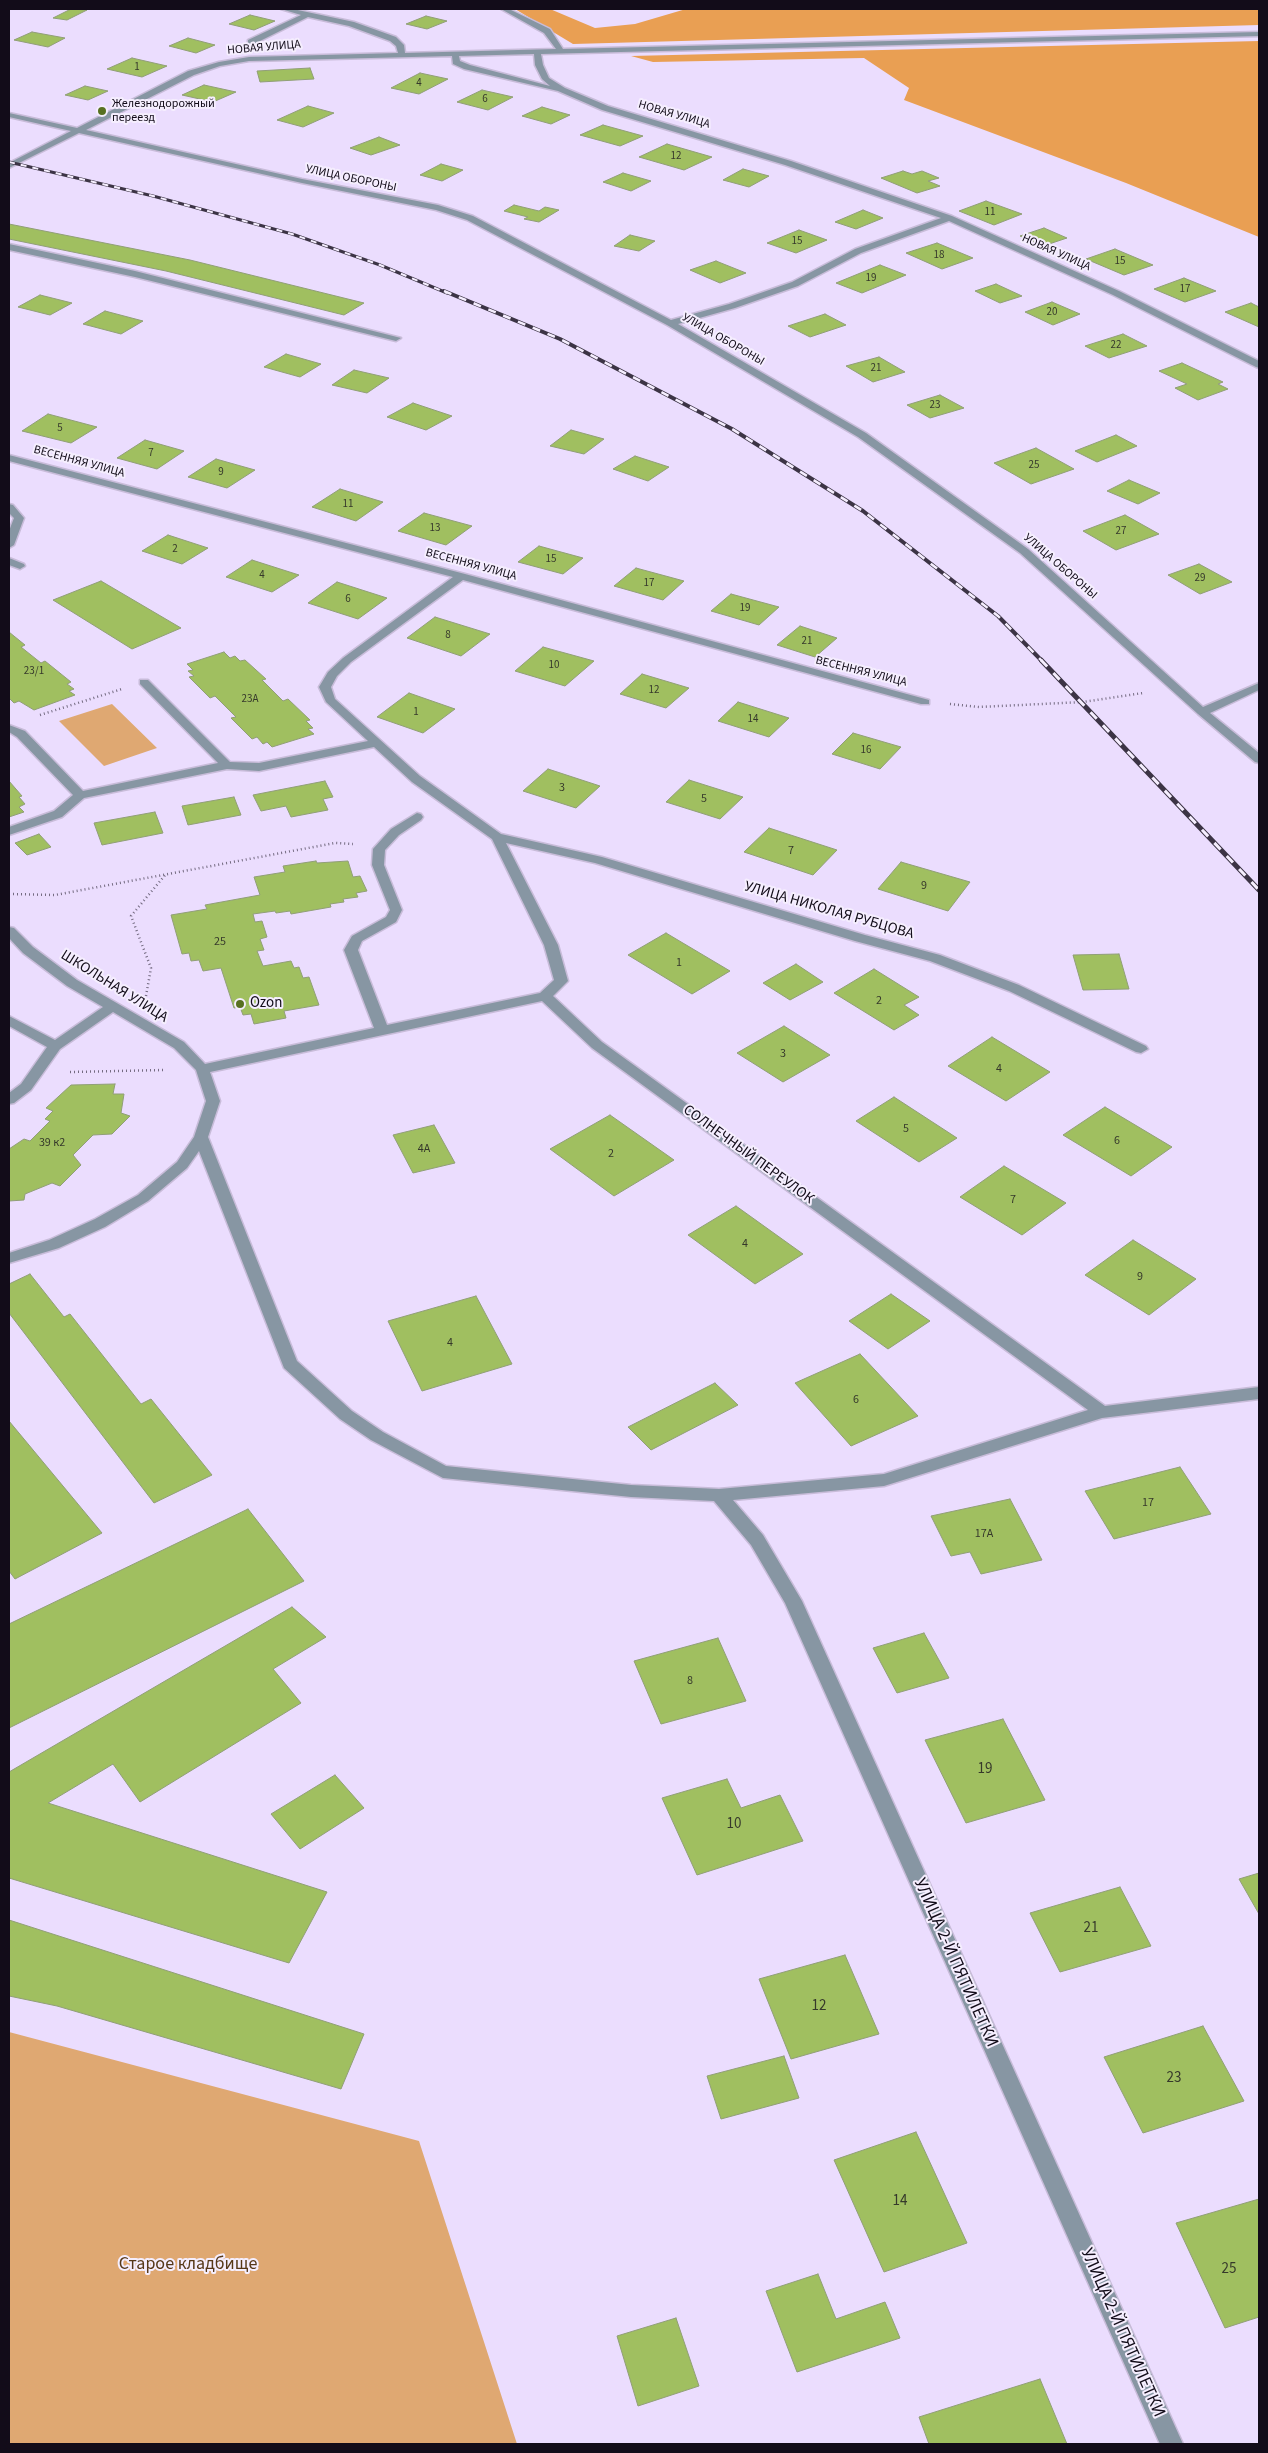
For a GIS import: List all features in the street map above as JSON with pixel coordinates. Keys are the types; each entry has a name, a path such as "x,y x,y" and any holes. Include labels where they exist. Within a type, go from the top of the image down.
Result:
{"street":[{"path":"284,9 351,24 393,39 400,45 402,54"},
{"path":"504,9 521,16 547,32 562,51"},
{"path":"251,42 308,14"},
{"path":"537,52 1259,34"},
{"name":"НОВАЯ УЛИЦА","path":"9,166 191,73 219,64 279,57 537,52 539,65 546,79 562,90 604,108 788,163 949,218 1116,293 1259,365"},
{"path":"455,53 456,62 467,66 562,90"},
{"name":"УЛИЦА ОБОРОНЫ","path":"9,115 302,182 438,208 470,218 670,323 862,435 1024,551 1202,712 1259,758"},
{"path":"670,323 732,306 794,284 858,251 949,218"},
{"path":"9,247 135,274 396,338"},
{"name":"ВЕСЕННЯЯ УЛИЦА","path":"9,458 461,576 816,674 925,702"},
{"path":"9,507 19,518 9,544"},
{"path":"9,561 20,566"},
{"path":"9,1258 54,1244 100,1223 143,1198 182,1165 202,1137 213,1101 202,1069 546,996 561,981 551,945 497,837 416,779 330,700 325,687 332,674 347,660 461,576"},
{"path":"144,682 227,765"},
{"path":"1202,712 1259,686"},
{"path":"9,728 21,734 80,795"},
{"path":"9,831 58,814 80,795 227,765 259,767 377,743"},
{"path":"382,1031 351,950 357,938 391,919 396,910 378,865 379,848 395,832 417,817"},
{"name":"УЛИЦА НИКОЛАЯ РУБЦОВА","path":"497,837 598,860 860,938 935,958 1014,988 1141,1049"},
{"name":"ШКОЛЬНАЯ УЛИЦА","path":"9,931 28,950 72,983 179,1045 202,1069"},
{"name":"СОЛНЕЧНЫЙ ПЕРЕУЛОК","path":"546,996 597,1045 1102,1412"},
{"path":"9,1100 26,1087 55,1046 112,1007"},
{"path":"9,1020 55,1046"},
{"path":"202,1137 290,1364 346,1415 377,1436 443,1472 631,1491 719,1495 884,1480 1102,1412 1259,1393"},
{"name":"УЛИЦА 2-Й ПЯТИЛЕТКИ","path":"719,1495 758,1540 793,1601 1172,2444"}],"path":[{"path":"36,716 144,682"},
{"path":"925,702 979,706 1083,702 1177,689"},
{"path":"9,894 55,895 336,843 379,848"},
{"path":"144,1004 150,982 151,968 130,916 166,874"},
{"path":"35,1074 122,1070"}],"green space":[{"path":"112,704 157,748 104,766 59,721"},
{"name":"Старое кладбище","path":"9,2032 419,2141 517,2444 9,2444"}],"shaded area":[{"path":"515,9 550,9 595,28 635,24 686,9 1259,9 1259,25 573,44"},
{"path":"1259,41 1259,237 1126,183 904,100 909,88 864,58 653,62 631,56"}],"building":[{"path":"71,9 87,10 67,20 53,18"},
{"path":"250,15 275,21 254,30 229,24"},
{"path":"426,16 447,21 427,29 406,24"},
{"path":"32,32 65,38 48,47 14,40"},
{"path":"188,38 215,45 196,53 169,46"},
{"path":"132,58 167,66 142,77 107,69"},
{"path":"310,68 314,79 260,82 257,71"},
{"path":"420,73 448,79 419,94 391,88"},
{"path":"204,85 236,92 213,102 182,95"},
{"path":"85,86 108,91 88,100 65,95"},
{"path":"482,90 513,97 488,110 457,102"},
{"path":"308,106 334,113 303,127 277,120"},
{"path":"542,107 570,115 551,124 522,116"},
{"path":"603,125 643,136 620,146 580,135"},
{"path":"379,137 400,145 371,155 350,148"},
{"path":"667,144 712,157 684,170 639,157"},
{"path":"441,164 463,170 442,181 420,175"},
{"path":"743,169 769,176 749,187 723,180"},
{"path":"903,171 912,174 922,171 939,178 928,181 940,186 917,193 881,178"},
{"path":"623,173 651,181 631,191 603,182"},
{"path":"986,201 1022,214 994,225 959,211"},
{"path":"514,205 539,211 545,207 559,210 539,222 524,219 528,217 504,211"},
{"path":"863,210 883,218 856,229 835,222"},
{"path":"9,224 190,260 364,303 344,315 166,271 9,239"},
{"path":"1044,228 1067,238 1043,246 1020,236"},
{"path":"799,230 827,240 796,253 767,243"},
{"path":"630,235 655,241 639,251 614,246"},
{"path":"937,243 973,258 942,269 906,253"},
{"path":"1115,249 1153,265 1124,275 1086,259"},
{"path":"716,261 746,273 720,283 690,270"},
{"path":"880,265 906,275 862,293 836,283"},
{"path":"1184,278 1216,291 1185,302 1154,289"},
{"path":"996,284 1022,296 1000,303 975,291"},
{"path":"40,295 72,303 50,315 18,307"},
{"path":"1052,302 1080,314 1053,325 1025,312"},
{"path":"1251,303 1259,307 1259,327 1225,312"},
{"path":"105,311 143,321 121,334 83,324"},
{"path":"825,314 846,325 810,337 788,326"},
{"path":"1123,334 1147,346 1109,358 1085,346"},
{"path":"286,354 321,364 300,377 264,367"},
{"path":"879,357 905,372 873,382 846,366"},
{"path":"1182,363 1223,382 1218,384 1228,389 1198,400 1175,388 1187,384 1159,371"},
{"path":"354,370 389,378 367,393 332,385"},
{"path":"940,395 964,408 930,418 907,405"},
{"path":"413,403 452,416 426,430 387,417"},
{"path":"48,414 97,427 71,443 22,431"},
{"path":"571,430 604,439 584,454 550,446"},
{"path":"1116,435 1137,446 1097,462 1075,451"},
{"path":"145,440 184,451 157,469 117,458"},
{"path":"1036,448 1074,469 1031,484 994,463"},
{"path":"635,456 669,467 648,481 613,469"},
{"path":"216,459 255,470 227,488 188,477"},
{"path":"1129,480 1160,493 1138,504 1107,491"},
{"path":"340,489 383,502 356,521 312,507"},
{"path":"424,513 472,526 446,545 398,531"},
{"path":"1125,515 1159,534 1116,550 1083,531"},
{"path":"168,535 208,548 182,564 142,551"},
{"path":"539,546 583,558 563,574 518,562"},
{"path":"252,560 299,575 272,592 226,577"},
{"path":"1199,564 1232,582 1200,594 1168,575"},
{"path":"636,568 684,581 663,600 614,586"},
{"path":"101,581 181,628 132,649 53,600"},
{"path":"337,582 387,598 358,619 308,603"},
{"path":"731,594 779,607 759,625 711,611"},
{"path":"435,617 490,634 461,656 407,638"},
{"path":"800,626 837,638 815,657 777,645"},
{"path":"9,632 25,645 21,647 41,663 45,661 71,682 67,684 74,689 69,691 75,695 34,710 19,701 14,703 9,698"},
{"path":"543,647 594,661 565,686 515,671"},
{"path":"224,652 230,658 235,656 240,661 245,660 266,679 262,680 283,701 288,699 310,720 306,721 313,728 308,729 314,734 272,747 267,742 263,744 257,737 252,739 231,718 236,717 215,696 210,698 189,677 194,676 188,671 193,670 187,664"},
{"path":"642,674 689,688 666,708 620,694"},
{"path":"409,693 455,709 423,733 377,717"},
{"path":"738,702 789,718 769,737 718,721"},
{"path":"853,733 901,747 880,769 832,754"},
{"path":"548,769 600,786 576,808 523,791"},
{"path":"689,780 743,797 720,819 666,802"},
{"path":"9,781 22,796 19,797 25,804 19,807 24,812 9,817"},
{"path":"325,781 333,797 323,799 328,810 291,817 286,806 261,811 253,795"},
{"path":"234,797 241,815 188,825 182,806"},
{"path":"155,812 163,833 102,845 94,823"},
{"path":"769,828 837,850 813,875 744,852"},
{"path":"39,834 51,847 27,855 15,843"},
{"path":"316,861 317,863 348,861 353,877 360,876 367,891 356,893 358,897 343,899 344,902 330,904 331,907 291,914 290,911 276,913 275,911 253,914 255,922 262,921 267,937 260,939 264,950 257,951 263,966 291,961 294,968 299,967 303,978 309,977 319,1005 284,1011 286,1018 254,1024 251,1014 243,1015 240,1007 234,1008 221,968 203,971 199,960 191,961 189,953 182,954 171,915 207,909 205,905 260,895 254,877 285,872 283,866"},
{"path":"901,862 970,882 948,911 878,889"},
{"path":"666,933 730,971 692,994 628,955"},
{"path":"1119,954 1129,989 1083,990 1073,955"},
{"path":"796,964 823,982 790,1000 763,983"},
{"path":"874,969 919,997 904,1005 919,1015 894,1030 834,993"},
{"path":"784,1026 830,1055 783,1082 737,1053"},
{"path":"992,1037 1050,1072 1006,1101 948,1066"},
{"path":"115,1084 113,1094 124,1094 121,1113 130,1116 112,1134 93,1135 73,1155 81,1165 60,1186 52,1183 25,1194 24,1200 9,1201 9,1149 24,1139 30,1141 50,1121 45,1119 53,1111 46,1108 71,1085"},
{"path":"894,1097 957,1138 919,1162 856,1121"},
{"path":"1105,1107 1172,1147 1131,1176 1063,1135"},
{"path":"610,1115 674,1160 614,1196 550,1149"},
{"path":"434,1125 455,1163 413,1173 393,1135"},
{"path":"1004,1166 1066,1203 1022,1235 960,1197"},
{"path":"736,1206 803,1254 755,1284 688,1235"},
{"path":"1133,1240 1196,1279 1149,1315 1085,1275"},
{"path":"30,1274 64,1317 70,1314 141,1404 151,1399 212,1475 154,1503 9,1313 9,1284"},
{"path":"891,1294 930,1321 888,1349 849,1321"},
{"path":"476,1296 512,1364 422,1391 388,1321"},
{"path":"860,1354 918,1416 851,1446 795,1383"},
{"path":"715,1383 738,1405 651,1450 628,1427"},
{"path":"9,1421 102,1533 15,1579 9,1571"},
{"path":"1180,1467 1211,1514 1114,1539 1085,1491"},
{"path":"1010,1499 1042,1560 981,1574 970,1552 951,1556 931,1516"},
{"path":"248,1509 304,1581 9,1728 9,1624"},
{"path":"292,1607 326,1637 273,1669 301,1703 140,1802 113,1764 48,1803 327,1892 289,1963 9,1878 9,1772"},
{"path":"924,1633 949,1678 897,1693 873,1648"},
{"path":"718,1638 746,1701 661,1724 634,1661"},
{"path":"1003,1719 1045,1800 966,1823 925,1740"},
{"path":"335,1775 364,1808 300,1849 271,1814"},
{"path":"727,1779 741,1808 780,1795 803,1841 697,1875 662,1798"},
{"path":"1259,1873 1259,1914 1239,1879"},
{"path":"1120,1887 1151,1946 1060,1972 1030,1913"},
{"path":"9,1920 364,2034 341,2089 57,2006 9,1996"},
{"path":"845,1955 879,2034 791,2059 759,1979"},
{"path":"1203,2026 1244,2101 1143,2133 1104,2057"},
{"path":"784,2056 799,2098 721,2119 707,2076"},
{"path":"916,2132 967,2243 884,2272 834,2160"},
{"path":"1259,2199 1259,2317 1225,2328 1176,2223"},
{"path":"818,2274 836,2319 885,2302 900,2338 797,2372 766,2291"},
{"path":"676,2318 699,2386 638,2406 617,2336"},
{"path":"1040,2379 1067,2444 929,2444 919,2417"}],"railway":[{"path":"9,162 153,196 292,234 380,265 447,293"},
{"path":"444,291 560,339 732,429 863,511 998,616 1042,661"},
{"path":"1041,660 1259,890"}],"place":[{"name":"Железнодорожный переезд","path":"102,111"},
{"name":"Ozon","path":"240,1004"}]}
